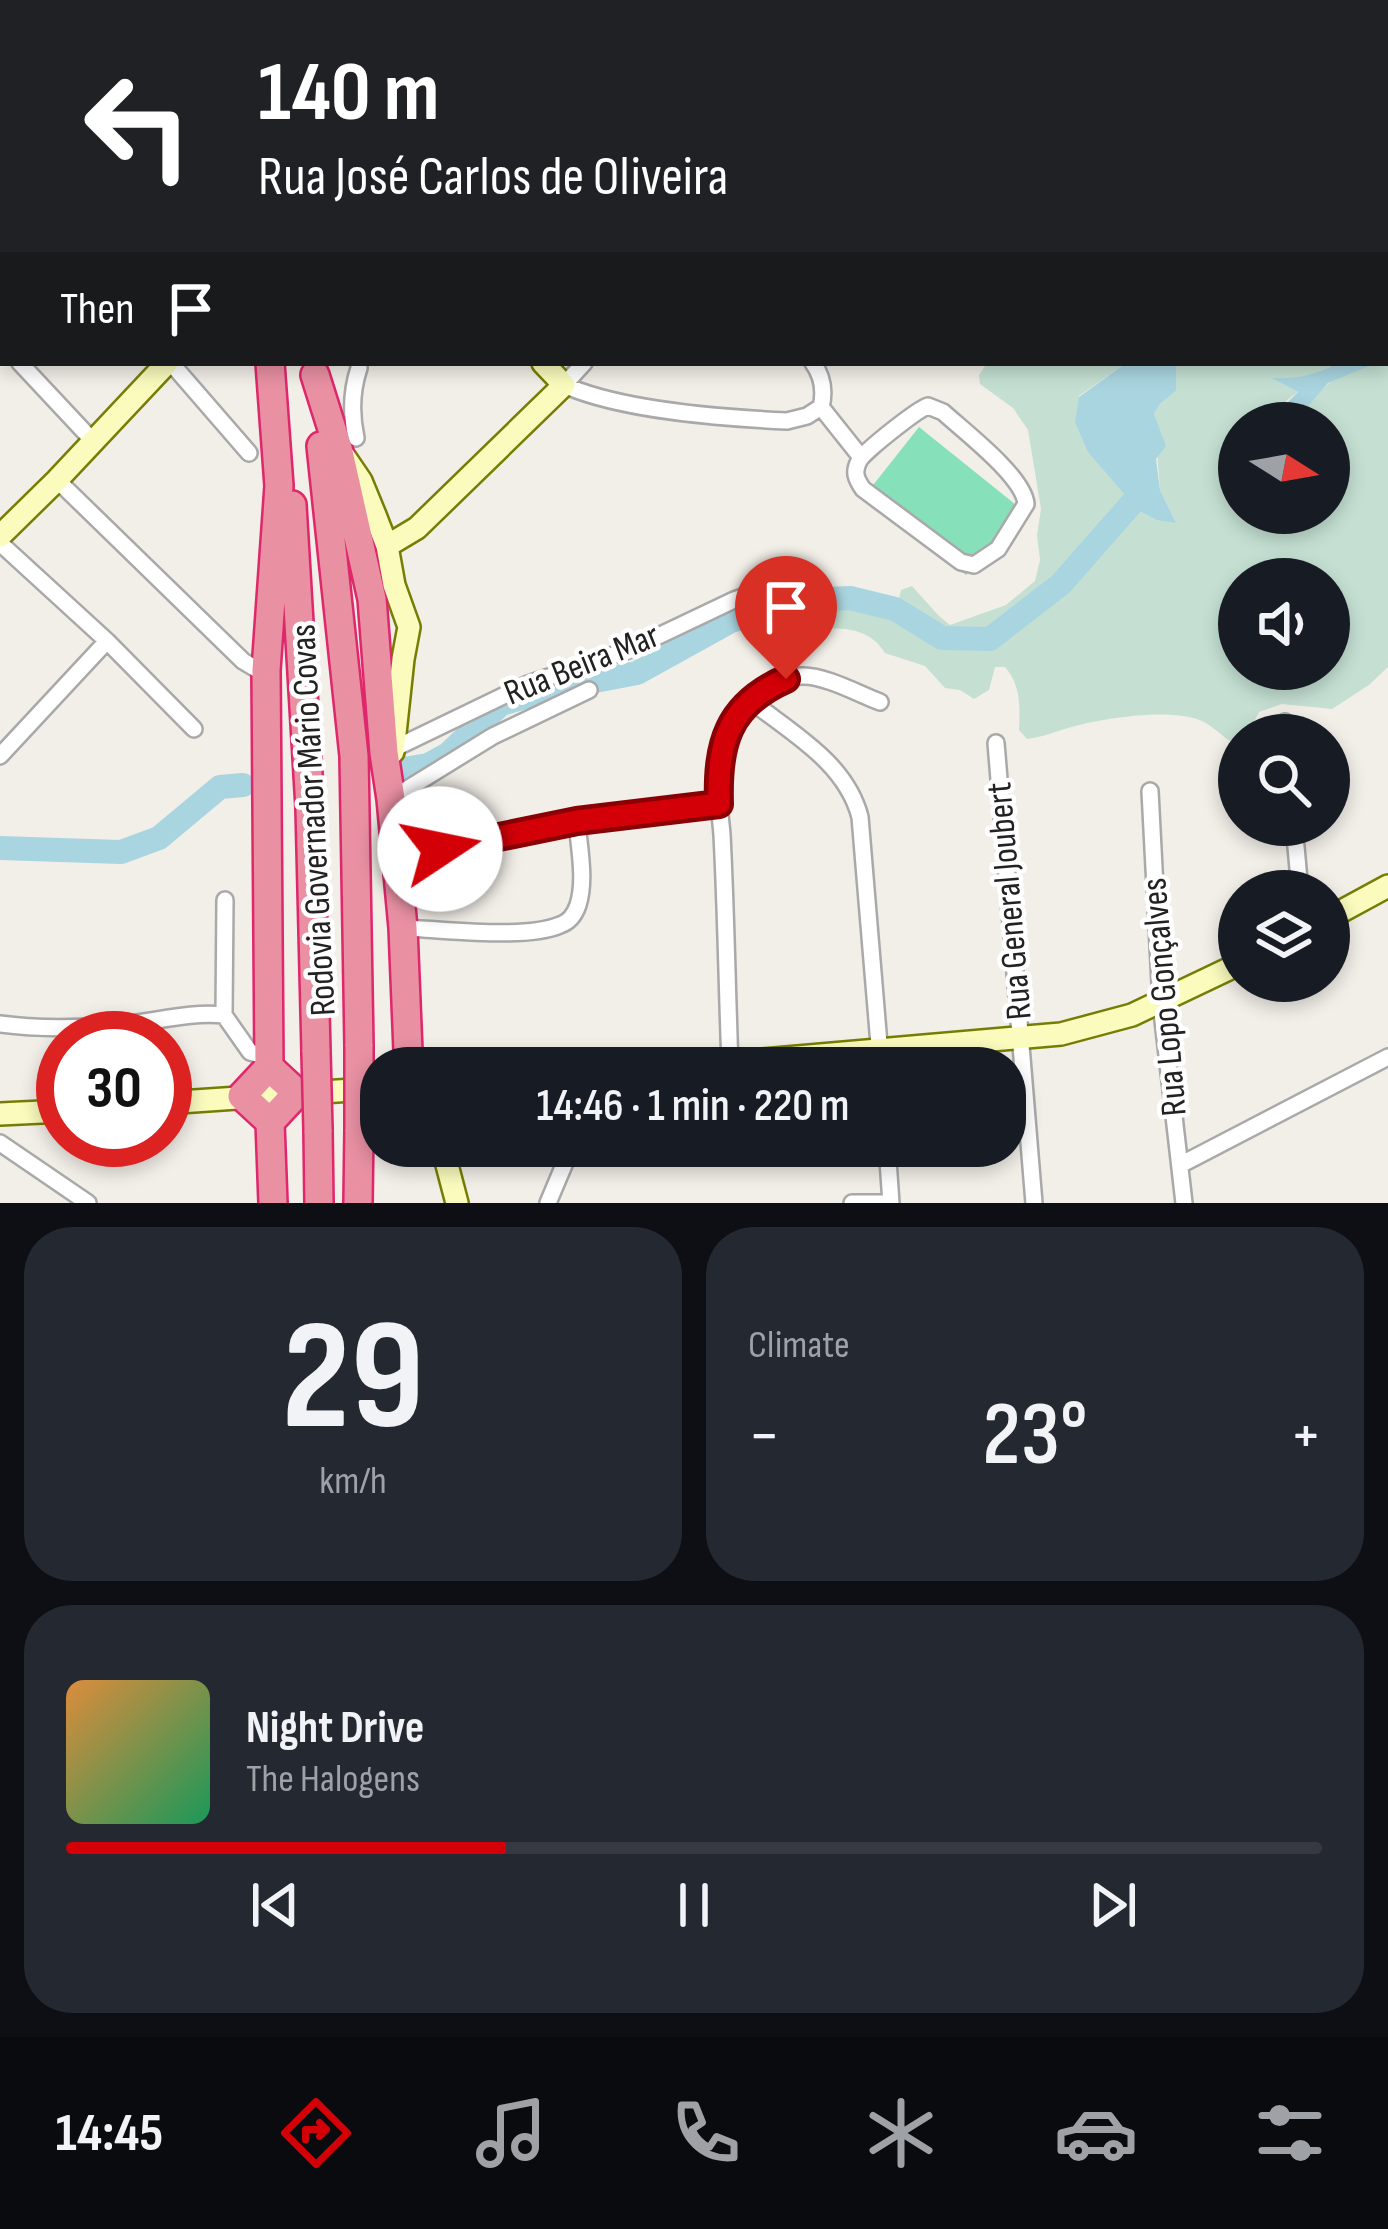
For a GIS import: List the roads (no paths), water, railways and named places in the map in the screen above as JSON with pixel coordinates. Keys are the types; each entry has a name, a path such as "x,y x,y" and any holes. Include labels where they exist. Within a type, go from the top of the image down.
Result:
{"highway":[{"path":"270,366 279,486 266,670 273,1203"},
{"name":"Rodovia Governador Mário Covas","path":"280,366 309,786 319,1203"},
{"path":"315,369 347,443 372,598 403,928 408,1047"},
{"name":"Rodovia Governador Mário Covas","path":"315,369 354,756 358,1203"}],"street":[{"path":"23,366 93,441"},
{"path":"166,366 0,539 194,729"},
{"path":"172,366 250,453"},
{"path":"356,366 347,443 387,546 409,627 390,772 493,736 589,690"},
{"path":"546,366 565,385 589,395 653,408 787,422 821,407 824,395 816,366"},
{"path":"387,546 417,528 581,366"},
{"path":"821,407 860,456"},
{"path":"922,407 937,408 1017,482 1026,504 998,549 970,566 863,488 856,475 860,456 922,407"},
{"path":"57,480 243,661 266,670"},
{"name":"Rua Beira Mar","path":"390,772 511,691 631,649 734,600 782,583"},
{"path":"0,755 107,641"},
{"path":"729,1047 719,804 722,745 751,701 766,688 801,676 816,677 880,702"},
{"path":"751,701 826,759 854,796 860,817 879,1047"},
{"name":"Rua General Joubert","path":"996,743 1034,1203"},
{"name":"Rua Lopo Gonçalves","path":"1150,790 1162,1003 1184,1203"},
{"path":"397,855 577,821 719,804"},
{"path":"403,928 519,933 558,927 578,906 577,821"},
{"path":"1350,907 1388,886"},
{"path":"225,900 224,1016 269,1088"},
{"path":"962,1047 1100,1025 1162,1003 1218,975"},
{"path":"0,1024 54,1028 200,1013 224,1016"},
{"path":"1180,1165 1388,1057"},
{"path":"192,1098 269,1088 360,1088"},
{"path":"0,1114 36,1112"},
{"path":"0,1142 88,1203"},
{"path":"448,1167 457,1203"},
{"path":"548,1203 563,1167"},
{"path":"852,1203 891,1203 888,1167"}],"water":[{"path":"1122,366 1176,366 1176,391 1154,414 1166,446 1156,459 1160,490 1176,523 1138,510 1088,452 1075,422 1079,397"},
{"path":"1332,366 1369,366 1328,383 1312,402 1288,402 1298,392 1272,378 1306,375"}],"waterway":[{"path":"404,769 428,765 448,754 501,704 637,673 731,621 807,600 850,598 895,609 942,638 990,639 1061,584 1140,494 1141,475"},
{"path":"0,848 121,852 159,838 220,787 243,785"}]}
